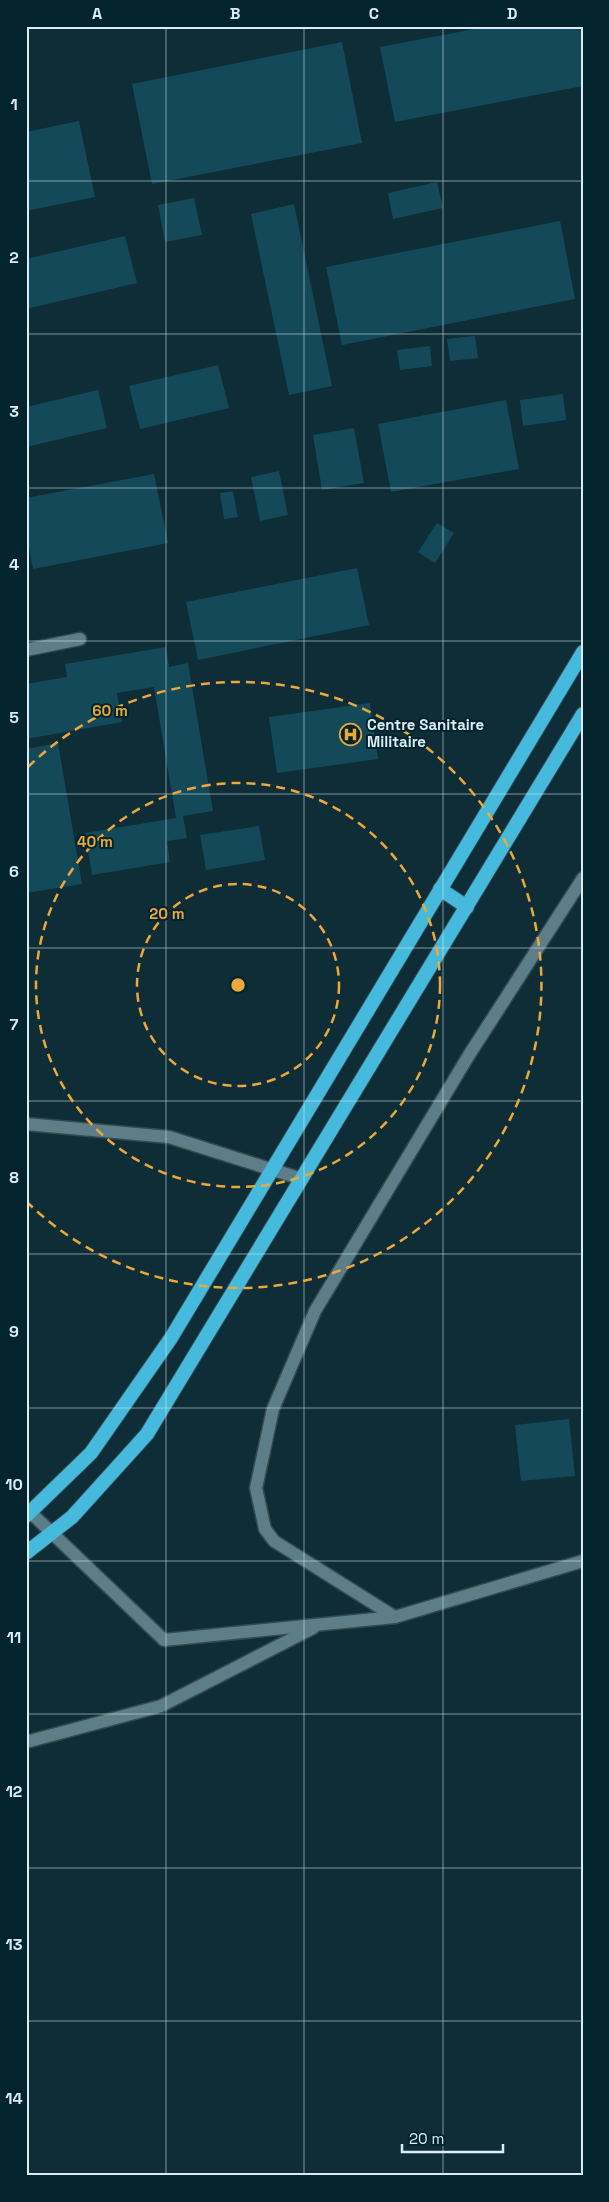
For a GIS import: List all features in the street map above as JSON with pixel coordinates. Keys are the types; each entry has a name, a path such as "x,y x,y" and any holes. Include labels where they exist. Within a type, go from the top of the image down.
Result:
{"highway":[{"path":"28,1514 91,1453 171,1338 583,652"},
{"path":"26,1553 72,1518 147,1434 583,714"},
{"path":"440,889 467,907"}],"lane":[{"path":"26,650 80,639"},
{"path":"395,1617 274,1541 265,1529 256,1488 273,1409 315,1311 469,1055 583,878"},
{"path":"26,1124 169,1137 302,1179"},
{"path":"28,1514 52,1534 164,1640 395,1617 583,1561"},
{"path":"26,1742 161,1706 320,1625"}],"building":[{"path":"490,26 583,26 583,86 395,122 380,47"},
{"path":"342,42 362,143 152,184 132,84"},
{"path":"79,121 95,197 26,211 26,132"},
{"path":"437,182 443,208 393,219 388,193"},
{"path":"194,198 202,235 165,242 158,205"},
{"path":"294,204 332,386 289,395 251,214"},
{"path":"560,221 575,299 342,345 326,267"},
{"path":"125,236 137,283 26,309 26,259"},
{"path":"475,336 478,358 450,361 447,339"},
{"path":"430,346 432,366 400,370 397,350"},
{"path":"218,365 229,408 140,429 129,386"},
{"path":"98,390 107,428 26,447 26,407"},
{"path":"563,394 566,420 523,426 520,400"},
{"path":"506,400 519,469 391,492 378,424"},
{"path":"354,428 364,483 322,490 313,435"},
{"path":"279,471 288,515 260,521 251,477"},
{"path":"154,474 168,543 33,569 26,532 26,498"},
{"path":"233,491 238,517 224,519 220,493"},
{"path":"437,523 454,533 435,563 418,552"},
{"path":"357,568 369,625 198,660 186,602"},
{"path":"166,647 169,667 188,663 213,811 183,816 187,838 167,841 170,862 92,875 85,833 176,818 154,687 117,693 122,722 26,739 26,684 67,677 65,664"},
{"path":"370,703 378,759 277,773 269,717"},
{"path":"58,743 82,884 26,893 26,749"},
{"path":"259,826 265,860 206,870 200,835"},
{"path":"569,1419 575,1476 521,1481 515,1425"}],"place":[{"name":"Centre Sanitaire Militaire","path":"351,734"}]}
